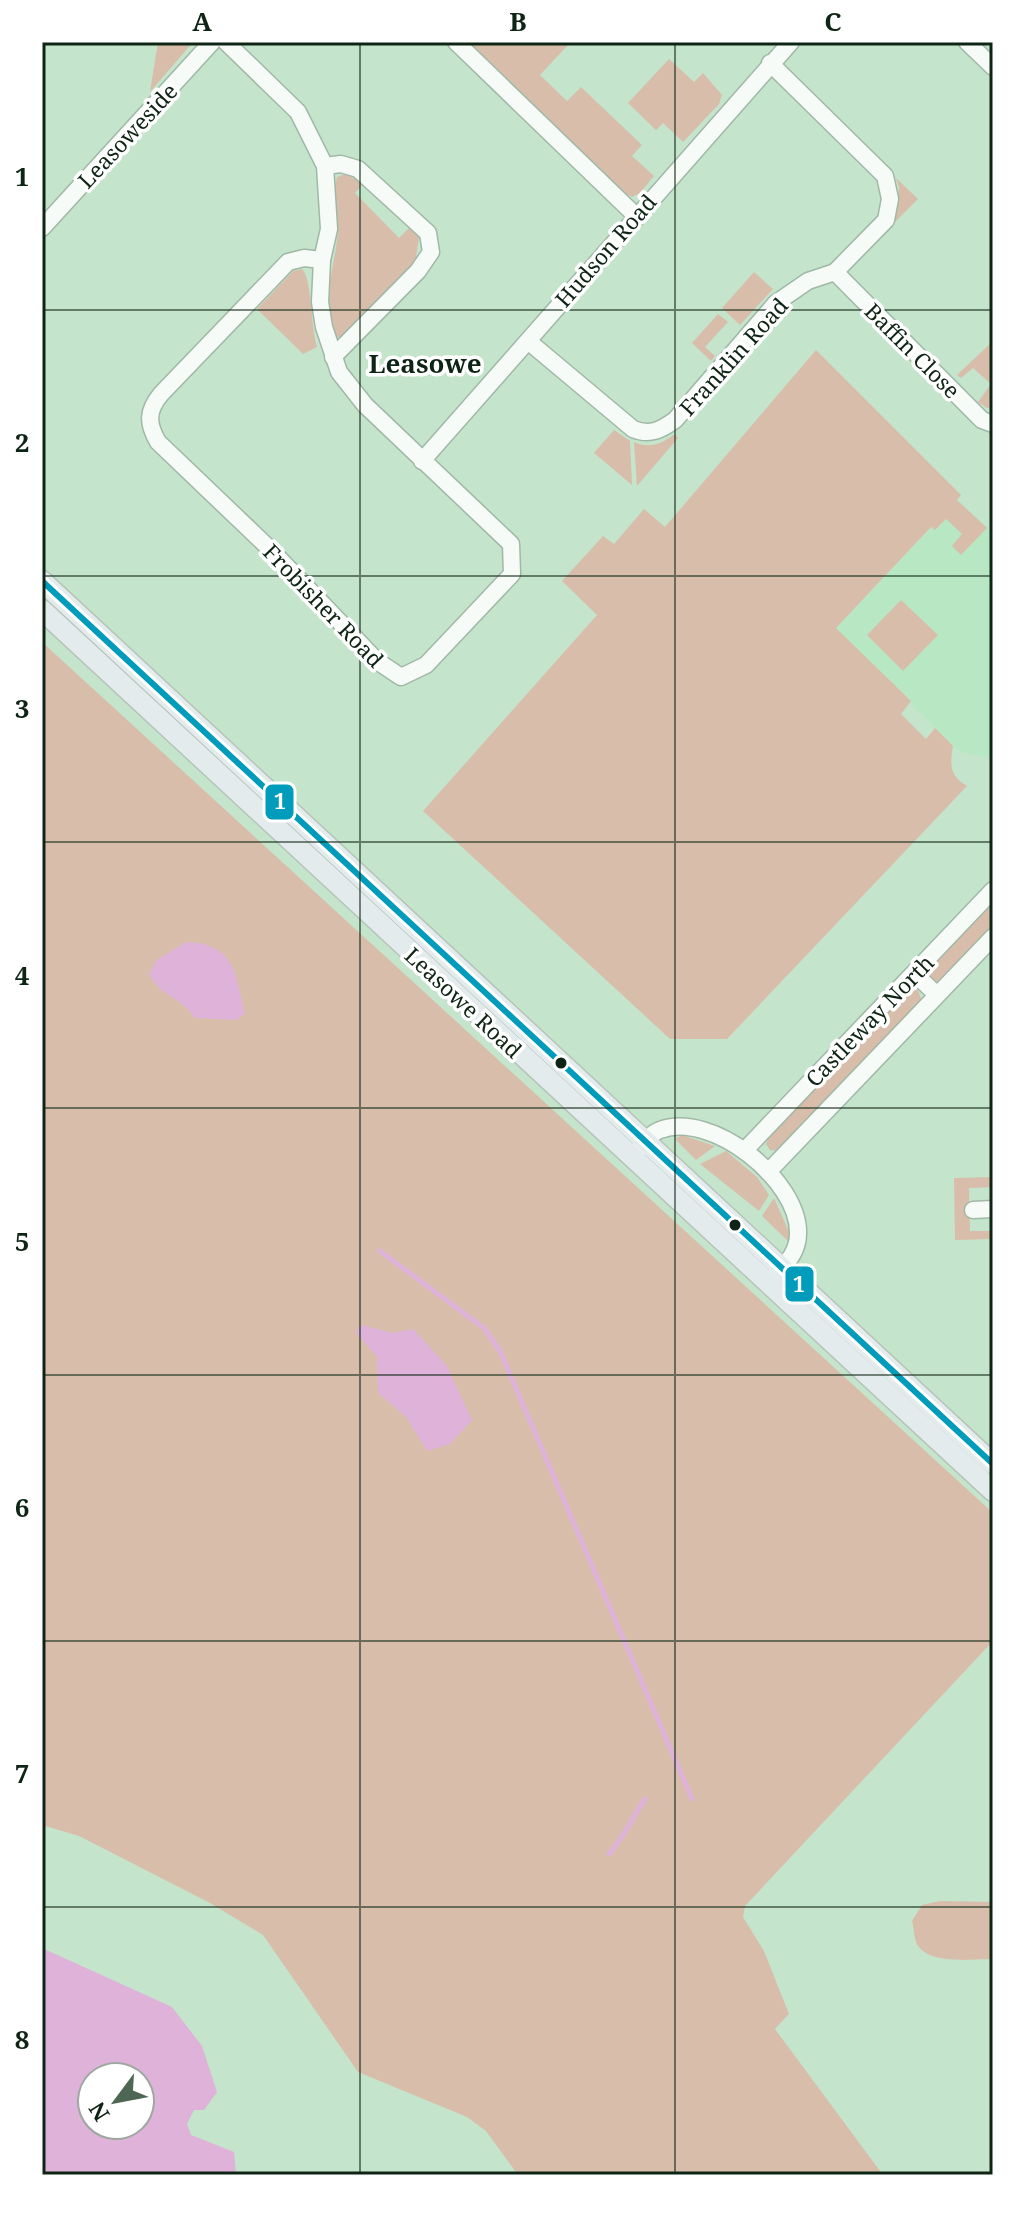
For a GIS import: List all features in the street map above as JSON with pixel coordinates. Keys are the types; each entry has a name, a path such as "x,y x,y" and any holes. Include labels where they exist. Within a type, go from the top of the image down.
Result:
{"main road":[{"name":"Leasowe Road","path":"42,581 993,1464"},
{"name":"Leasowe Road","path":"42,610 993,1491"}],"street":[{"name":"Leasoweside","path":"42,228 212,42"},
{"path":"226,42 298,112 325,166 329,229 322,260"},
{"path":"456,42 635,215"},
{"name":"Hudson Road","path":"422,461 635,215 791,42"},
{"path":"967,42 993,67"},
{"name":"Franklin Road","path":"528,341 623,422 644,434 662,429 675,420 776,303 808,281 835,272 886,220 889,187 885,176 770,63"},
{"path":"325,166 341,164 358,169 428,233 431,252 418,271 333,357"},
{"name":"Frobisher Road","path":"304,258 322,260 320,302 333,357 339,372 365,405 511,544 515,559 512,574 426,665 401,677 377,661 272,551 158,442 148,426 151,406 161,394 288,262 304,258"},
{"name":"Baffin Close","path":"835,272 982,420 993,424"},
{"name":"Castleway North","path":"745,1150 993,890"},
{"name":"Castleway North","path":"768,1172 993,937"},
{"path":"914,973 937,995"},
{"path":"632,1157 657,1131 673,1126 701,1128 745,1150 768,1172 791,1209 799,1233 793,1255 768,1283"},
{"path":"973,1210 993,1209"}],"shaded area":[{"path":"158,42 193,42 150,92"},
{"path":"469,42 566,42 568,45 540,75 567,101 581,87 642,145 632,156 654,176 640,193 632,197 626,194"},
{"path":"669,59 694,82 703,73 722,95 719,104 683,142 663,123 656,130 628,103"},
{"path":"345,174 364,183 355,193 399,238 409,228 419,237 415,264 344,337 334,337 328,306 338,228 335,190 337,177"},
{"path":"896,178 918,199 895,222 899,188"},
{"path":"302,269 308,282 317,347 303,354 257,309 293,271"},
{"path":"754,272 773,289 740,325 722,308"},
{"path":"718,314 728,322 705,347 715,356 711,361 692,343"},
{"path":"993,341 993,407 987,408 978,402 991,384 973,368 961,378 957,375"},
{"path":"816,350 961,495 957,500 987,528 961,555 952,546 962,534 946,519 935,530 931,527 836,628 911,701 901,714 926,739 935,728 953,746 952,769 967,786 727,1039 670,1039 423,811 597,615 562,581 603,536 614,544 644,509 665,527"},
{"path":"614,430 630,441 632,485 594,453"},
{"path":"675,434 678,438 637,486 634,442 655,444"},
{"path":"957,500 993,533 992,758 961,752 953,746 836,628"},
{"path":"901,600 938,635 903,671 867,635"},
{"path":"42,642 993,1513 993,1641 745,1906 743,1917 764,1951 789,2014 775,2029 883,2175 518,2175 486,2131 467,2117 358,2072 263,1935 210,1903 79,1836 42,1825"},
{"path":"993,903 993,927 941,981 933,982 929,977 931,968"},
{"path":"186,942 214,948 224,955 235,973 245,1014 236,1020 195,1018 155,982 149,974 157,960"},
{"path":"910,989 918,990 922,1001 778,1151 770,1150 766,1144 771,1132"},
{"path":"682,1135 715,1146 696,1160 675,1139"},
{"path":"726,1151 757,1177 769,1195 759,1211 700,1164"},
{"path":"993,1177 993,1187 969,1188 970,1231 993,1231 993,1239 955,1240 954,1178"},
{"path":"774,1198 790,1234 788,1241 762,1216"},
{"path":"362,1325 393,1333 413,1329 447,1366 472,1420 450,1444 427,1451 406,1417 378,1393 377,1357 355,1332"},
{"path":"940,1901 993,1902 993,1959 942,1958 924,1952 918,1946 912,1921 922,1905"},
{"path":"42,1948 172,2007 202,2046 217,2092 199,2117 239,2150 252,2175 42,2175"}],"pier":[{"path":"194,2110 209,2110 204,2117 242,2147 256,2175 236,2175 234,2152 191,2135 187,2124"}],"waterway":[{"path":"380,1251 484,1328 500,1351 692,1799"},
{"path":"609,1854 645,1799"}],"transit line":[{"name":"1","path":"42,581 993,1464"}],"district":[{"name":"Leasowe","path":"425,363"}]}
